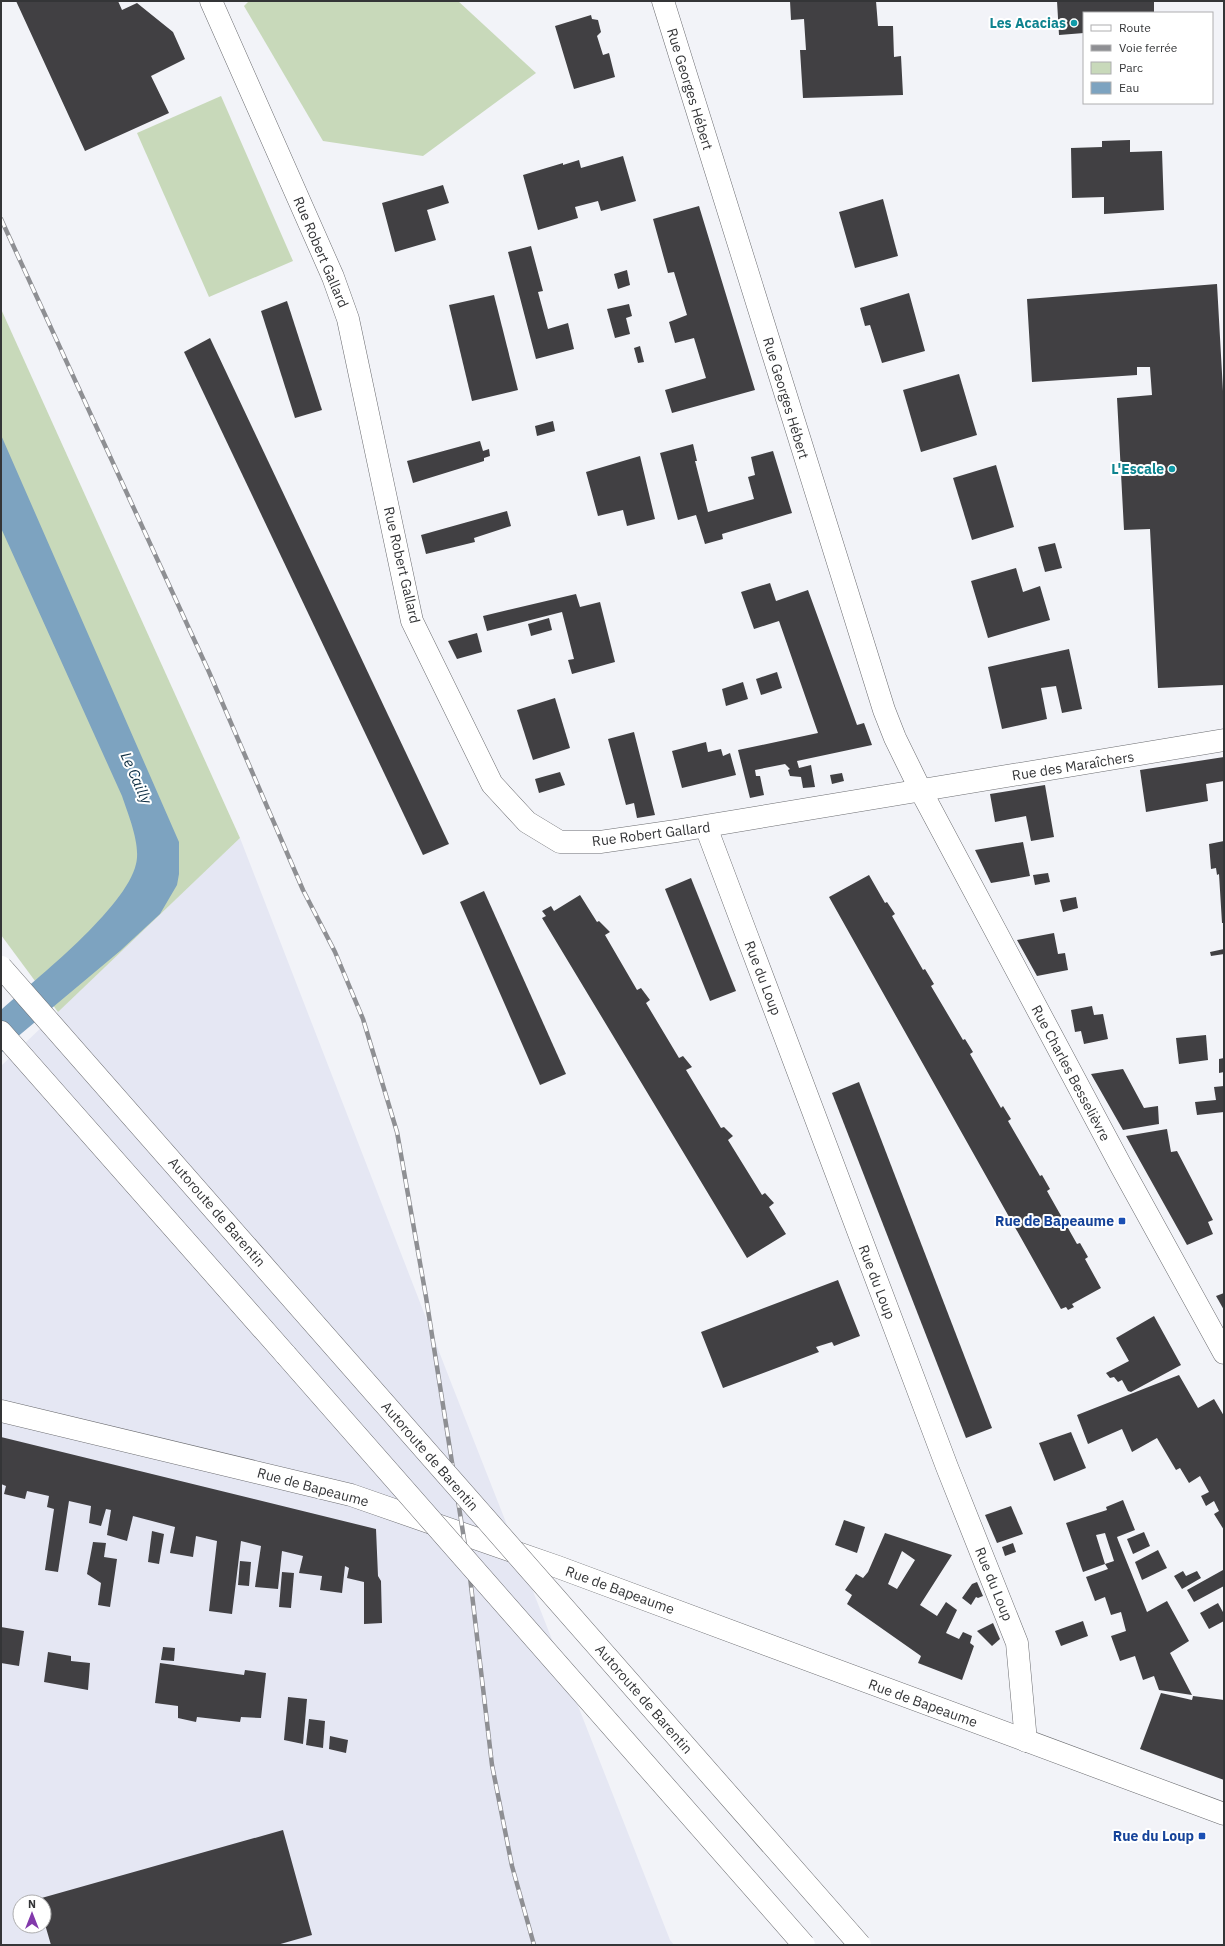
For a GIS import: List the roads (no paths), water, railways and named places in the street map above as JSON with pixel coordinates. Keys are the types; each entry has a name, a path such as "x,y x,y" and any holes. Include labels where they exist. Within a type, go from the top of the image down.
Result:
{"main road":[{"name":"Rue Robert Gallard","path":"211,1 333,277 346,312 412,621 492,784 527,822 560,842 600,842 706,827 921,791"},
{"name":"Rue Georges Hébert","path":"663,1 884,710 895,738 921,791"},
{"name":"Rue des Maraîchers","path":"921,791 1224,740"},
{"name":"Rue Charles Besselièvre","path":"921,791 1121,1166 1224,1354"},
{"name":"Rue du Loup","path":"706,827 944,1459 1017,1643 1026,1741"},
{"name":"Autoroute de Barentin","path":"1,966 860,1945"},
{"path":"1,1032 804,1945"},
{"name":"Rue de Bapeaume","path":"1,1411 351,1495 558,1567 1224,1814"}],"water":[{"name":"Le Cailly","path":"1,435 179,842 179,874 177,885 160,914 120,951 16,1038 1,1053 1,1010 78,942 116,901 129,882 136,864 137,848 122,796 1,528"}],"railway":[{"path":"1,219 209,672 303,890 335,952 363,1019 397,1132 426,1297 470,1577 492,1765 512,1866 534,1945"}],"place":[{"name":"Les Acacias","path":"1074,23"},
{"name":"L'Escale","path":"1172,469"},
{"name":"Rue de Bapeaume","path":"1122,1221"},
{"name":"Rue du Loup","path":"1202,1836"}]}
